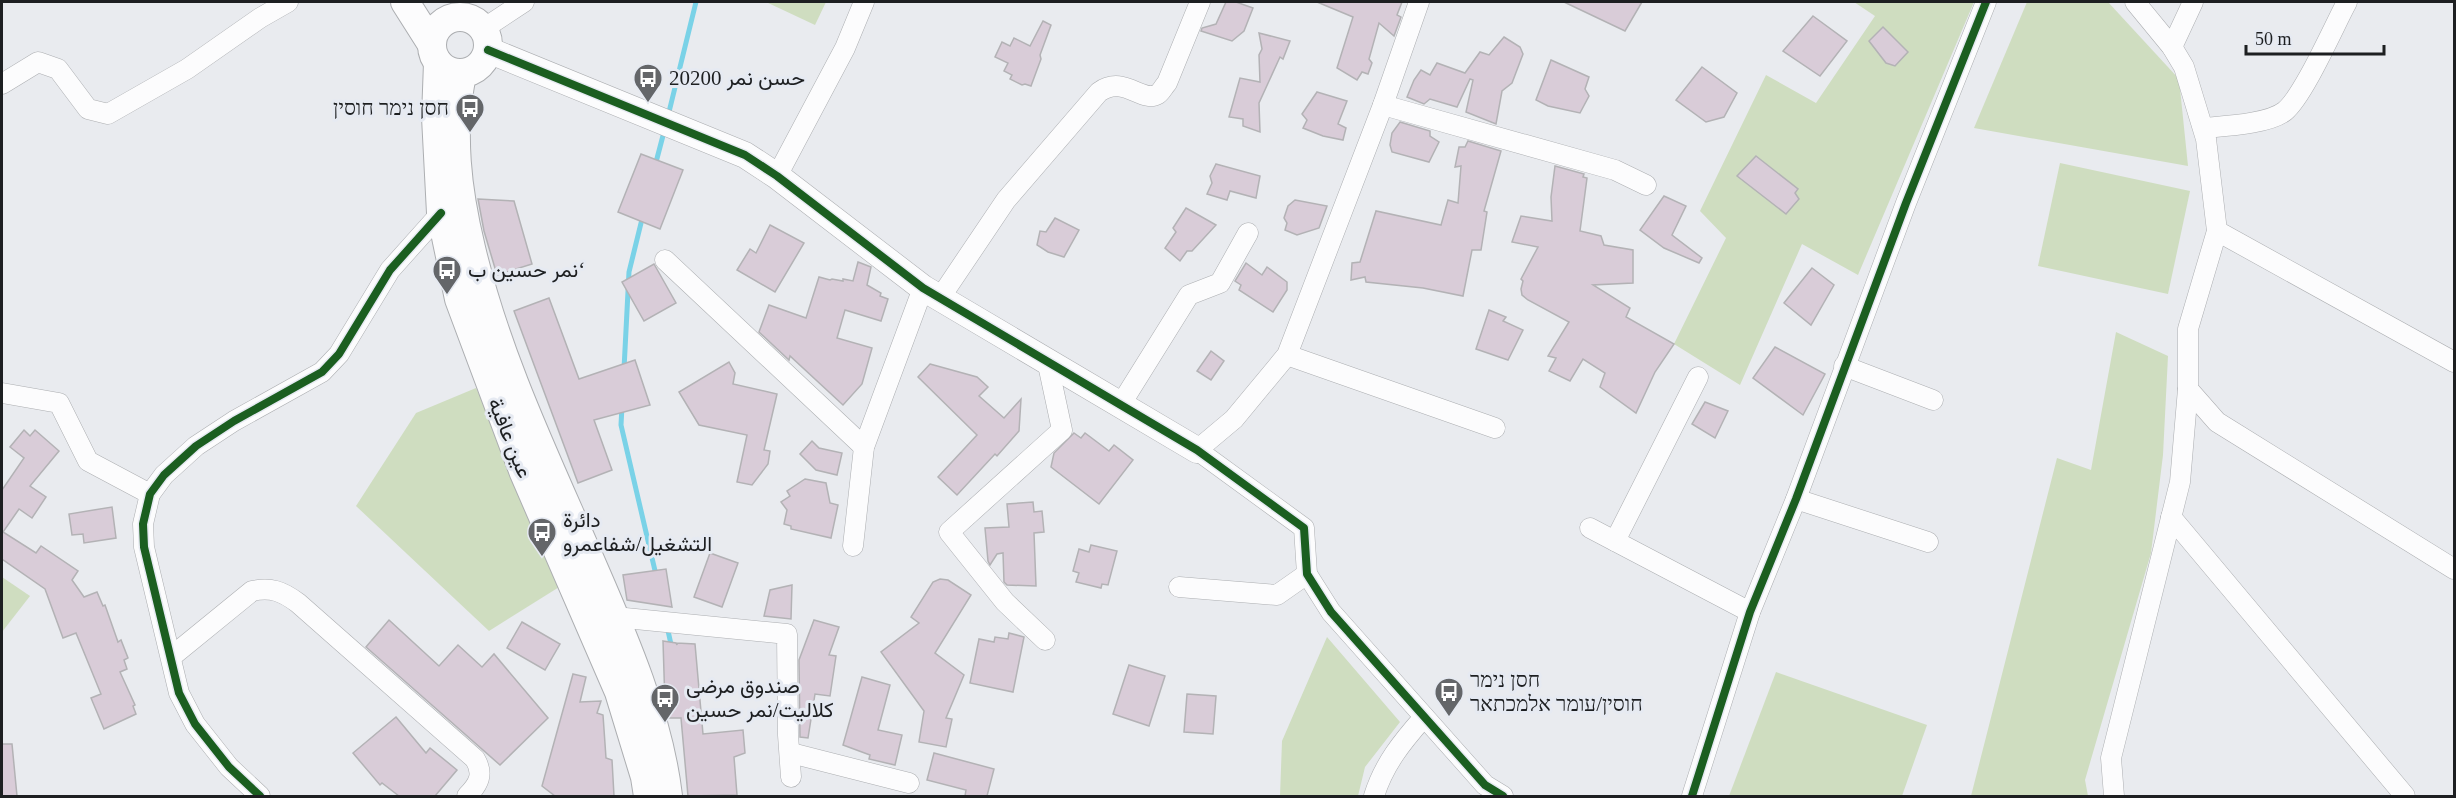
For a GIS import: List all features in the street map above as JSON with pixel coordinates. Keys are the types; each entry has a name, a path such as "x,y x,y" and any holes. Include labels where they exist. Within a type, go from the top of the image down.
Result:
{"main road":[{"path":"405,2 444,60 472,71 480,65 486,40 473,20 456,17 431,2"},
{"path":"444,60 439,25 456,17"},
{"name":"عين عافية","path":"444,60 436,117 441,213 459,299 524,473 619,692 645,777 648,796"},
{"name":"عين عافية","path":"444,60 456,99 455,158 465,224 479,285 513,378 615,617 649,710 668,796"}],"street":[{"path":"2,84 38,62 58,69 88,109 108,114 187,69 260,18 288,2"},
{"path":"524,2 486,40 745,155 777,176 931,293 1197,450 1304,528 1307,574 1331,612 1485,785 1503,796"},
{"path":"777,176 845,48 864,2"},
{"path":"853,546 864,447 931,293 1006,200 1099,93 1109,85 1118,85 1152,96 1159,94 1171,74 1200,2"},
{"path":"1197,450 1234,419 1287,355 1383,105 1419,2"},
{"path":"1692,796 1750,612 1796,499 1906,203 1986,2"},
{"path":"2114,796 2111,758 2180,482 2188,389 2188,329 2217,231 2204,128 2184,67 2172,47 2135,2"},
{"path":"2172,47 2193,2"},
{"path":"2204,128 2252,123 2284,112 2298,95 2347,2"},
{"path":"1383,105 1615,170 1646,185"},
{"path":"260,796 229,767 195,724 179,693 144,547 143,524 150,494 164,475 196,446 234,421 322,372 339,354 390,270 441,213"},
{"path":"2217,231 2454,362"},
{"path":"1121,404 1189,295 1220,284 1248,233"},
{"path":"665,260 864,447"},
{"path":"1287,355 1495,428"},
{"path":"1045,640 1005,602 949,532 1062,430 1047,360"},
{"path":"1844,366 1934,400"},
{"path":"1615,541 1698,377"},
{"path":"2188,389 2217,422 2454,569"},
{"path":"2,393 59,403 88,461 150,494"},
{"path":"1796,499 1928,542"},
{"path":"2171,517 2405,796"},
{"path":"1590,528 1750,612"},
{"path":"1179,587 1277,595 1307,574"},
{"path":"171,657 252,591 266,588 279,590 298,603 475,759 480,768 481,777 467,796"},
{"path":"615,617 787,633 788,735 791,777"},
{"path":"1374,796 1380,776 1394,751 1424,717"},
{"path":"791,753 909,783"}],"green space":[{"path":"766,2 826,2 815,25"},
{"path":"1854,2 1974,2 1858,275 1802,244 1740,385 1674,344 1726,238 1700,211 1766,75 1816,103 1875,16"},
{"path":"2027,2 2108,2 2179,79 2188,166 1974,128"},
{"path":"2060,163 2190,191 2168,294 2038,266"},
{"path":"2116,332 2168,356 2163,455 2151,553 2085,780 2088,796 1971,796 2057,458 2091,470"},
{"path":"476,388 572,579 489,631 356,506 416,413"},
{"path":"2,577 30,596 2,632"},
{"path":"1327,637 1400,722 1365,767 1358,796 1280,796 1282,741"},
{"path":"1776,672 1927,725 1902,796 1729,796"}],"building":[{"path":"1226,2 1236,2 1253,8 1244,31 1232,41 1201,31 1202,28 1216,24"},
{"path":"1317,2 1402,2 1397,15 1401,17 1394,36 1379,23 1369,59 1372,63 1368,74 1362,72 1357,80 1337,68 1353,17"},
{"path":"1564,2 1642,2 1625,31"},
{"path":"1813,16 1847,41 1820,76 1783,51"},
{"path":"1043,21 1051,25 1040,55 1041,59 1031,86 1022,85 1010,79 1012,75 1004,71 1008,63 995,57 1002,42 1010,46 1014,38 1030,46"},
{"path":"1883,27 1908,52 1895,66 1886,63 1869,41"},
{"path":"1259,33 1290,41 1259,103 1260,132 1243,126 1243,119 1229,117 1240,78 1260,82 1259,55 1262,49"},
{"path":"1504,37 1520,47 1523,54 1512,83 1502,91 1496,124 1466,112 1473,80 1470,79 1457,107 1430,99 1424,104 1407,97 1421,70 1430,75 1437,63 1465,73 1480,52 1489,55"},
{"path":"1551,60 1589,77 1585,89 1589,96 1580,113 1548,106 1536,100"},
{"path":"1702,67 1737,93 1724,117 1706,122 1676,100"},
{"path":"1317,92 1347,101 1338,124 1346,128 1343,140 1323,136 1303,128 1307,120 1302,114"},
{"path":"1400,122 1430,131 1430,136 1439,142 1429,162 1392,152 1390,145 1392,133"},
{"path":"1468,141 1501,151 1484,211 1487,212 1481,250 1472,250 1463,296 1423,288 1366,282 1365,277 1351,280 1352,263 1360,262 1376,211 1441,225 1448,200 1458,203 1461,166 1455,167 1459,147 1465,147"},
{"path":"641,154 683,170 660,229 618,212"},
{"path":"1756,156 1798,189 1795,193 1799,199 1786,214 1737,176"},
{"path":"1216,164 1260,176 1256,198 1230,191 1227,200 1207,194 1212,183 1210,176"},
{"path":"1555,166 1584,174 1583,177 1587,178 1580,231 1601,236 1604,245 1633,250 1633,283 1593,285 1630,308 1626,317 1674,344 1655,372 1636,413 1600,387 1605,373 1583,359 1570,381 1549,371 1556,358 1548,356 1569,322 1522,295 1523,281 1521,279 1538,247 1512,242 1521,216 1552,221 1551,197"},
{"path":"1664,196 1686,206 1672,235 1702,258 1699,263 1664,248 1640,230"},
{"path":"478,199 514,201 532,264 497,275 484,231"},
{"path":"1295,200 1327,206 1319,228 1297,235 1285,230 1287,223 1284,218 1288,206"},
{"path":"1186,208 1216,225 1192,251 1187,251 1180,261 1165,248 1176,232 1173,228"},
{"path":"1055,218 1079,230 1064,257 1048,252 1037,245 1040,231 1046,232"},
{"path":"770,225 804,243 775,292 737,270 750,249 756,253"},
{"path":"858,262 871,267 867,285 881,293 880,296 888,299 881,321 845,310 837,338 872,348 862,384 843,405 790,356 789,360 759,332 769,305 806,318 819,277 853,281"},
{"path":"1246,263 1262,275 1267,267 1287,282 1287,290 1273,312 1239,290 1241,285 1235,281"},
{"path":"654,264 676,303 644,321 622,282"},
{"path":"1812,268 1834,285 1811,325 1784,303"},
{"path":"549,298 579,379 635,360 650,405 594,420 612,470 578,483 514,311"},
{"path":"1489,310 1506,317 1503,321 1523,330 1508,360 1476,349"},
{"path":"1775,347 1825,374 1803,415 1753,378"},
{"path":"1211,351 1224,361 1211,380 1197,371"},
{"path":"729,362 735,373 733,384 777,394 764,450 770,451 768,464 752,485 737,482 747,435 699,425 679,392"},
{"path":"930,364 977,377 988,387 979,396 1004,418 1021,399 1019,431 957,495 938,477 977,435 918,377"},
{"path":"1705,402 1728,411 1715,438 1692,424"},
{"path":"24,430 30,436 35,430 59,451 30,486 46,497 32,518 19,509 3,532 36,553 41,546 78,571 72,580 84,597 97,592 103,606 105,605 118,642 121,640 128,658 124,660 127,669 120,672 135,705 133,706 136,714 104,729 91,698 101,694 76,633 63,638 45,589 2,559 2,490 24,458 10,447"},
{"path":"1074,433 1081,438 1085,433 1109,451 1114,445 1133,460 1099,504 1051,467 1054,453"},
{"path":"812,441 819,448 842,453 837,475 816,470 800,454"},
{"path":"805,479 826,483 830,503 838,505 831,538 791,529 791,526 784,524 787,510 781,502 790,496 787,491"},
{"path":"1033,502 1034,512 1042,511 1044,532 1034,533 1036,586 1007,585 1004,582 1003,553 997,554 990,565 988,561 985,528 1009,527 1007,504"},
{"path":"112,507 116,538 84,543 83,534 72,535 69,514"},
{"path":"1091,545 1117,551 1108,585 1102,584 1101,588 1076,582 1079,573 1073,571 1079,549 1089,552"},
{"path":"710,553 738,563 722,607 694,597"},
{"path":"666,569 672,607 627,600 623,575"},
{"path":"940,579 948,580 971,595 935,653 964,675 946,718 952,719 946,747 919,742 924,711 881,652 919,623 911,617 933,582"},
{"path":"792,585 791,619 764,616 770,590"},
{"path":"389,620 439,666 458,645 482,667 494,654 548,718 500,765 366,647"},
{"path":"814,620 839,627 829,655 836,656 830,696 815,694 808,738 800,737 799,660"},
{"path":"522,622 560,644 545,670 507,648"},
{"path":"1009,633 1024,637 1013,692 970,683 979,639 994,642 995,637 1008,639"},
{"path":"663,641 677,645 677,643 695,644 703,734 743,730 745,753 734,757 737,795 688,796 681,718 669,718 665,705"},
{"path":"1129,665 1165,676 1149,726 1113,714"},
{"path":"573,674 586,677 580,702 601,701 597,713 603,715 606,758 612,760 614,796 555,796 542,786"},
{"path":"862,677 890,685 878,730 902,735 895,765 869,759 870,755 843,745"},
{"path":"1187,694 1216,696 1213,734 1184,732"},
{"path":"396,717 426,753 430,748 457,770 435,796 399,796 382,783 380,785 353,753"},
{"path":"2,744 12,744 17,796 2,796"},
{"path":"934,753 994,769 987,796 965,796 966,790 927,780"}],"waterway":[{"path":"668,116 696,2"},
{"path":"655,166 665,128"},
{"path":"624,369 629,272 643,215"},
{"path":"622,406 621,425 656,575"},
{"path":"667,626 672,649"}],"cycle path":[{"path":"1692,796 1750,612 1796,499 1906,203 1986,2"},
{"path":"488,50 745,155 777,176 923,288 1197,450 1304,528 1307,574 1331,612 1485,785 1503,796"},
{"path":"260,796 229,767 195,724 179,693 144,547 143,524 150,494 164,475 196,446 234,421 322,372 339,354 390,270 441,213"}],"place":[{"name":"حسن نمر 20200","path":"648,104"},
{"name":"חסן נימר חוסין","path":"470,134"},
{"name":"نمر حسين ب‘","path":"447,296"},
{"name":"دائرة التشغيل/شفاعمرو","path":"542,558"},
{"name":"חסן נימר חוסין/עומר אלמכתאר","path":"1449,718"},
{"name":"صندوق مرضى كلاليت/نمر حسين","path":"665,724"}]}
